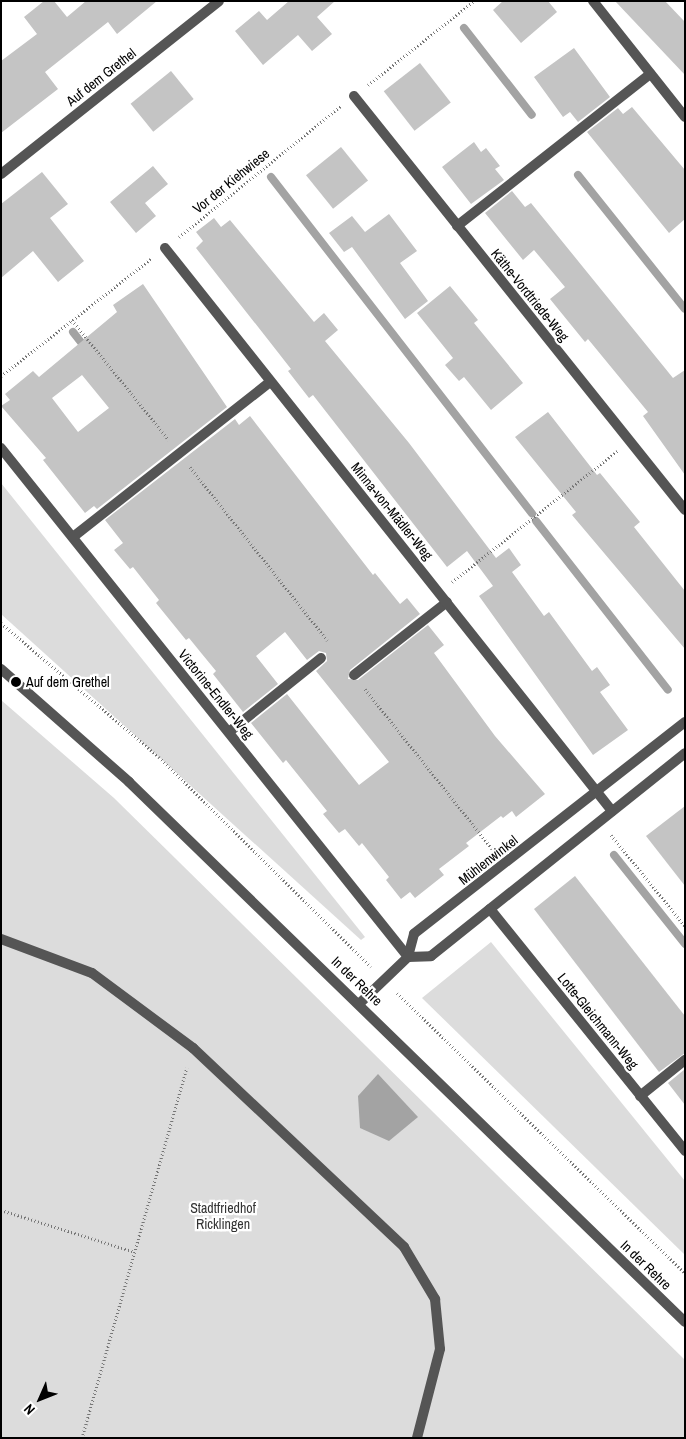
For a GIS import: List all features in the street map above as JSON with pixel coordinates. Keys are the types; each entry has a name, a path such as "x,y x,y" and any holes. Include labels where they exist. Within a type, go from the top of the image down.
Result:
{"street":[{"name":"Auf dem Grethel","path":"1,174 219,1"},
{"path":"593,1 685,117"},
{"path":"458,226 650,74"},
{"name":"Käthe-Vordtriede-Weg","path":"354,96 685,510"},
{"name":"Minna-von-Mädler-Weg","path":"165,248 597,791"},
{"path":"73,537 270,382"},
{"name":"Victorine-Endler-Weg","path":"1,448 408,957"},
{"path":"354,675 447,602"},
{"path":"229,732 321,658"},
{"name":"In der Rehre","path":"1,669 129,782 360,1003 685,1322"},
{"name":"Mühlenwinkel","path":"360,1003 408,957 414,934 685,722"},
{"path":"408,957 431,956 685,753"},
{"path":"597,791 612,811"},
{"name":"Lotte-Gleichmann-Weg","path":"490,909 685,1151"},
{"path":"1,939 92,973 193,1048 404,1247 435,1300 440,1349 417,1438"},
{"path":"640,1096 685,1060"}],"path":[{"name":"Vor der Kiehwiese","path":"1,376 165,248 474,1"},
{"path":"72,320 330,644"},
{"path":"439,592 630,441"},
{"path":"1,623 159,757 384,980 685,1273"},
{"path":"354,675 504,865"},
{"path":"600,820 685,926"},
{"path":"82,1438 193,1048"},
{"path":"1,1210 135,1252"}],"green space":[{"path":"1,483 365,937 361,940 1,614"},
{"name":"Stadtfriedhof Ricklingen","path":"1,700 114,798 685,1360 685,1438 1,1438"},
{"path":"491,942 685,1181 685,1255 422,998"}],"shaded area":[{"path":"378,1074 418,1117 389,1141 360,1128 358,1096"}],"building":[{"path":"44,1 54,1 67,17 86,1 157,1 117,34 108,22 45,72 58,89 1,133 1,61 37,34 24,17"},
{"path":"289,1 335,1 317,17 332,34 312,51 298,35 263,65 235,31 259,11 267,20"},
{"path":"503,1 548,1 557,12 521,43 493,10"},
{"path":"615,1 665,1 685,22 685,75"},
{"path":"574,48 610,97 578,122 570,112 563,117 534,77"},
{"path":"420,63 451,102 415,131 384,91"},
{"path":"171,71 194,99 153,132 131,104"},
{"path":"632,107 685,170 685,219 669,233 587,132 618,108 623,114"},
{"path":"474,142 481,152 486,148 500,166 495,169 504,180 471,204 442,167"},
{"path":"341,147 368,180 333,209 306,175"},
{"path":"153,166 168,184 145,203 156,216 136,233 110,202"},
{"path":"42,172 68,204 50,218 84,261 58,282 33,251 1,278 1,204"},
{"path":"512,191 525,207 531,203 673,378 685,370 685,475 643,416 648,412 588,339 585,342 550,299 565,287 534,250 523,260 485,213"},
{"path":"389,214 417,251 400,263 428,301 405,319 352,247 344,252 329,233 352,216 365,232"},
{"path":"214,218 221,227 230,220 314,322 324,313 338,330 325,341 409,443 496,558 509,548 521,565 512,572 544,616 549,612 592,671 597,667 610,685 600,692 628,730 593,755 479,596 493,586 467,551 447,567 313,395 309,398 288,371 291,369 196,248 203,241 196,232"},
{"path":"143,284 227,407 97,509 94,506 85,513 43,460 46,458 1,406 10,400 5,394 33,371 39,377 117,312 113,305","holes":["82,375 109,408 78,432 52,398"]},
{"path":"450,286 478,320 474,323 523,383 491,410 464,377 459,381 445,365 453,358 417,313"},
{"path":"548,412 597,475 600,473 640,522 634,527 685,591 685,649 572,515 576,512 515,437"},
{"path":"250,416 373,575 375,573 400,604 407,598 420,614 350,670 348,679 358,680 428,625 444,645 434,653 495,736 545,794 516,817 512,811 503,818 501,816 466,843 469,846 439,869 444,875 415,898 410,892 401,899 386,880 389,877 362,843 359,846 345,829 339,833 323,814 327,811 286,760 283,763 251,723 287,694 359,785 389,762 316,671 327,661 326,653 319,651 307,660 285,632 256,656 278,684 243,712 213,674 216,671 189,638 186,640 156,603 159,600 133,567 130,569 114,550 123,543 105,520 235,419 239,425"},
{"path":"685,806 685,886 646,836"},
{"path":"575,876 685,1016 685,1053 659,1072 534,909"},
{"path":"685,1069 685,1105 668,1083"}],"waterway":[{"path":"464,28 532,115"},
{"path":"578,175 685,309"},
{"path":"271,177 532,514"},
{"path":"73,332 87,350"},
{"path":"536,521 668,690"},
{"path":"614,855 685,944"}],"place":[{"name":"Auf dem Grethel","path":"16,682"}]}
